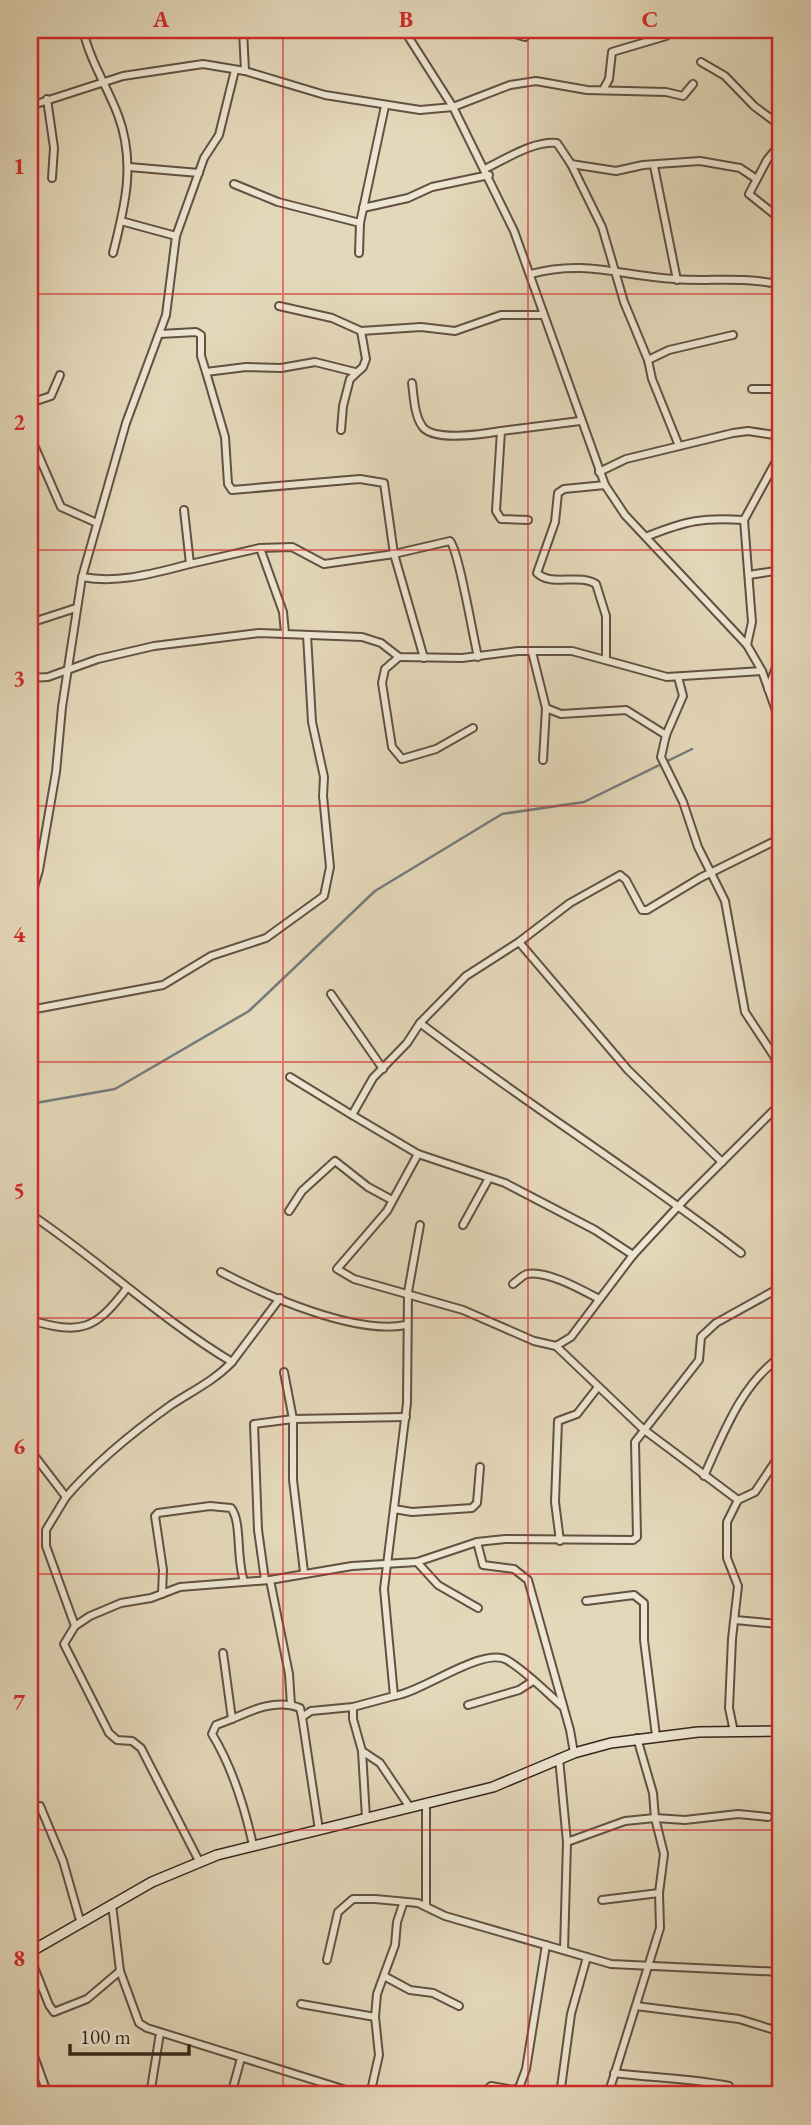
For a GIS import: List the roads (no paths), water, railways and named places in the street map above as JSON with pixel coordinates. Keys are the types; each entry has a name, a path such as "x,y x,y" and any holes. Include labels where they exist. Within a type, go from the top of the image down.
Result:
{"street":[{"path":"83,30 90,55 118,114 129,167 113,253"},
{"path":"243,30 245,71"},
{"path":"404,30 453,107 487,172 531,274 542,315 605,485 625,514 747,645 762,671 781,726"},
{"path":"501,30 525,37"},
{"path":"603,90 609,79 612,52 666,36 673,30"},
{"path":"701,62 725,76 754,106 781,126"},
{"path":"30,106 123,76 194,64 245,71 325,95 420,110 453,107 520,82 536,81 603,90 666,92 683,96 692,84"},
{"path":"30,901 39,870 57,772 75,608 82,577 126,423 166,314 176,236 209,146 219,135 235,70"},
{"path":"47,99 54,148 52,178"},
{"path":"359,253 360,223 385,106"},
{"path":"363,208 408,198 432,187 487,172 527,149 551,142 557,143 571,164 602,227 614,273 679,446"},
{"path":"779,218 750,198 749,194 755,178 781,144"},
{"path":"571,164 617,171 700,161 740,168 755,178"},
{"path":"654,166 677,280"},
{"path":"129,167 199,173"},
{"path":"234,184 278,202 360,223"},
{"path":"121,221 176,236"},
{"path":"531,274 576,267 614,273 638,272 677,280 755,278 781,285"},
{"path":"279,306 332,318 361,331 421,327 455,331 501,315 542,315"},
{"path":"341,430 342,406 355,372 363,367 366,359 361,331"},
{"path":"160,334 196,332 201,335 206,372 225,437 228,484 232,490 348,480 384,483 394,554 424,658"},
{"path":"648,360 669,350 733,335"},
{"path":"206,372 246,367 281,368 315,362 355,372"},
{"path":"30,403 51,396 60,375"},
{"path":"412,383 418,416 423,428 430,434 473,435 580,421"},
{"path":"752,389 781,389"},
{"path":"501,431 496,511 501,519 528,520"},
{"path":"599,472 626,459 748,431 781,436"},
{"path":"30,436 61,507 97,523"},
{"path":"747,645 752,622 744,520 781,452"},
{"path":"605,485 564,489 558,493 555,522 537,573 546,579 587,579 596,584 606,616 606,660"},
{"path":"184,510 190,564"},
{"path":"648,536 681,523 709,517 744,520"},
{"path":"82,577 99,580 141,577 260,548 292,547 324,564 394,554 446,539 454,544 478,657"},
{"path":"260,548 283,612 285,633"},
{"path":"748,575 781,570"},
{"path":"30,623 75,608"},
{"path":"30,678 42,679 98,659 154,646 233,635 285,633 335,634 377,641 399,657 478,657 572,651 656,675 678,677 762,671"},
{"path":"30,1010 163,985 211,956 267,938 324,896 330,867 323,796 324,777 312,722 307,635"},
{"path":"532,652 546,708 542,760"},
{"path":"768,689 781,654"},
{"path":"399,657 385,669 382,683 392,747 402,759 436,749 473,728"},
{"path":"738,671 757,661"},
{"path":"678,677 683,696 666,735 661,757 724,901 745,1012 774,1056 781,1074"},
{"path":"546,708 561,714 626,710 666,735"},
{"path":"352,1115 373,1078 420,1023 466,976 519,942 570,902 620,875 626,880 642,910 647,910 711,873 781,838"},
{"path":"519,942 628,1070 722,1162"},
{"path":"331,994 383,1069"},
{"path":"420,1023 533,1107 679,1205 741,1253"},
{"path":"290,1077 418,1154 489,1178 595,1230 633,1255"},
{"path":"556,1346 571,1337 633,1255 679,1205 781,1103"},
{"path":"418,1154 373,1229 350,1250 337,1269 354,1279 408,1292 463,1310 542,1344 556,1346 643,1429 738,1500"},
{"path":"289,1211 302,1191 335,1161 368,1187 392,1200"},
{"path":"463,1225 489,1178"},
{"path":"36,1218 84,1251 127,1288 232,1362"},
{"path":"394,1696 384,1607 386,1564 406,1417 410,1354 406,1325 408,1292 420,1226"},
{"path":"221,1272 338,1321 377,1327 406,1325"},
{"path":"513,1284 526,1274 538,1275 567,1283 599,1299"},
{"path":"30,1320 56,1328 86,1328 109,1311 127,1288"},
{"path":"199,1861 141,1748 132,1741 117,1740 109,1733 64,1644 75,1626 89,1616 121,1603 180,1587 267,1580 304,1572 417,1562 477,1542 529,1539 633,1540 637,1537 635,1442 699,1360 701,1337 716,1323 781,1289"},
{"path":"75,1626 46,1546 46,1530 66,1497 94,1466 154,1418 219,1376 280,1298"},
{"path":"704,1476 738,1403 766,1368 781,1356"},
{"path":"284,1372 293,1419 293,1480 304,1572"},
{"path":"560,1541 555,1503 558,1421 578,1414 598,1387"},
{"path":"291,1705 289,1674 258,1530 254,1424 293,1419 388,1415 406,1417"},
{"path":"30,1450 66,1497"},
{"path":"734,1732 729,1707 738,1586 727,1558 727,1522 738,1500 755,1492 781,1453"},
{"path":"394,1509 412,1512 472,1508 477,1503 480,1467"},
{"path":"162,1594 163,1570 155,1516 158,1513 210,1506 231,1508 236,1514 238,1558 244,1581"},
{"path":"477,1542 483,1565 514,1569 528,1580 564,1707 574,1753"},
{"path":"417,1562 438,1586 478,1608"},
{"path":"586,1601 634,1595 644,1603 644,1640 656,1735"},
{"path":"735,1620 780,1624 776,1678 781,1718"},
{"path":"223,1653 232,1719"},
{"path":"302,1717 311,1712 353,1707 410,1694 475,1661 497,1657 505,1659 564,1707"},
{"path":"468,1705 519,1690 533,1681"},
{"path":"253,1846 243,1803 228,1772 223,1751 212,1734 216,1725 254,1708 291,1705 300,1708 319,1830"},
{"path":"353,1707 362,1751 366,1818"},
{"path":"120,1971 87,1999 54,2011 49,2005 30,1954 112,1904 199,1861 493,1787 559,1758 637,1738 781,1731"},
{"path":"608,2095 660,1928 659,1893 664,1854 655,1818 653,1793 637,1738"},
{"path":"362,1751 380,1763 409,1806"},
{"path":"559,1758 567,1842 565,1950"},
{"path":"426,1804 426,1905"},
{"path":"40,1806 63,1861 81,1924"},
{"path":"567,1842 625,1821 655,1818 685,1820 738,1814 768,1816"},
{"path":"602,1900 659,1893"},
{"path":"327,1960 338,1912 344,1904 353,1899 374,1899 426,1905 445,1916 611,1964 781,1972"},
{"path":"112,1904 120,1971 139,2023 160,2033 362,2095"},
{"path":"370,2095 379,2055 375,2017 377,1994 395,1945 397,1922 403,1904"},
{"path":"480,2095 491,2086 514,2090 519,2088 526,2069 546,1945"},
{"path":"560,2095 571,2014 587,1956"},
{"path":"384,1976 411,1990 433,1993 460,2006"},
{"path":"302,2004 375,2017"},
{"path":"636,2006 739,2019 781,2032"},
{"path":"150,2095 160,2033"},
{"path":"30,2046 48,2095"},
{"path":"231,2095 241,2058"},
{"path":"614,2073 663,2079 692,2078 729,2086"}],"waterway":[{"path":"30,1104 115,1089 249,1011 375,891 502,814 584,802 692,749"}]}
